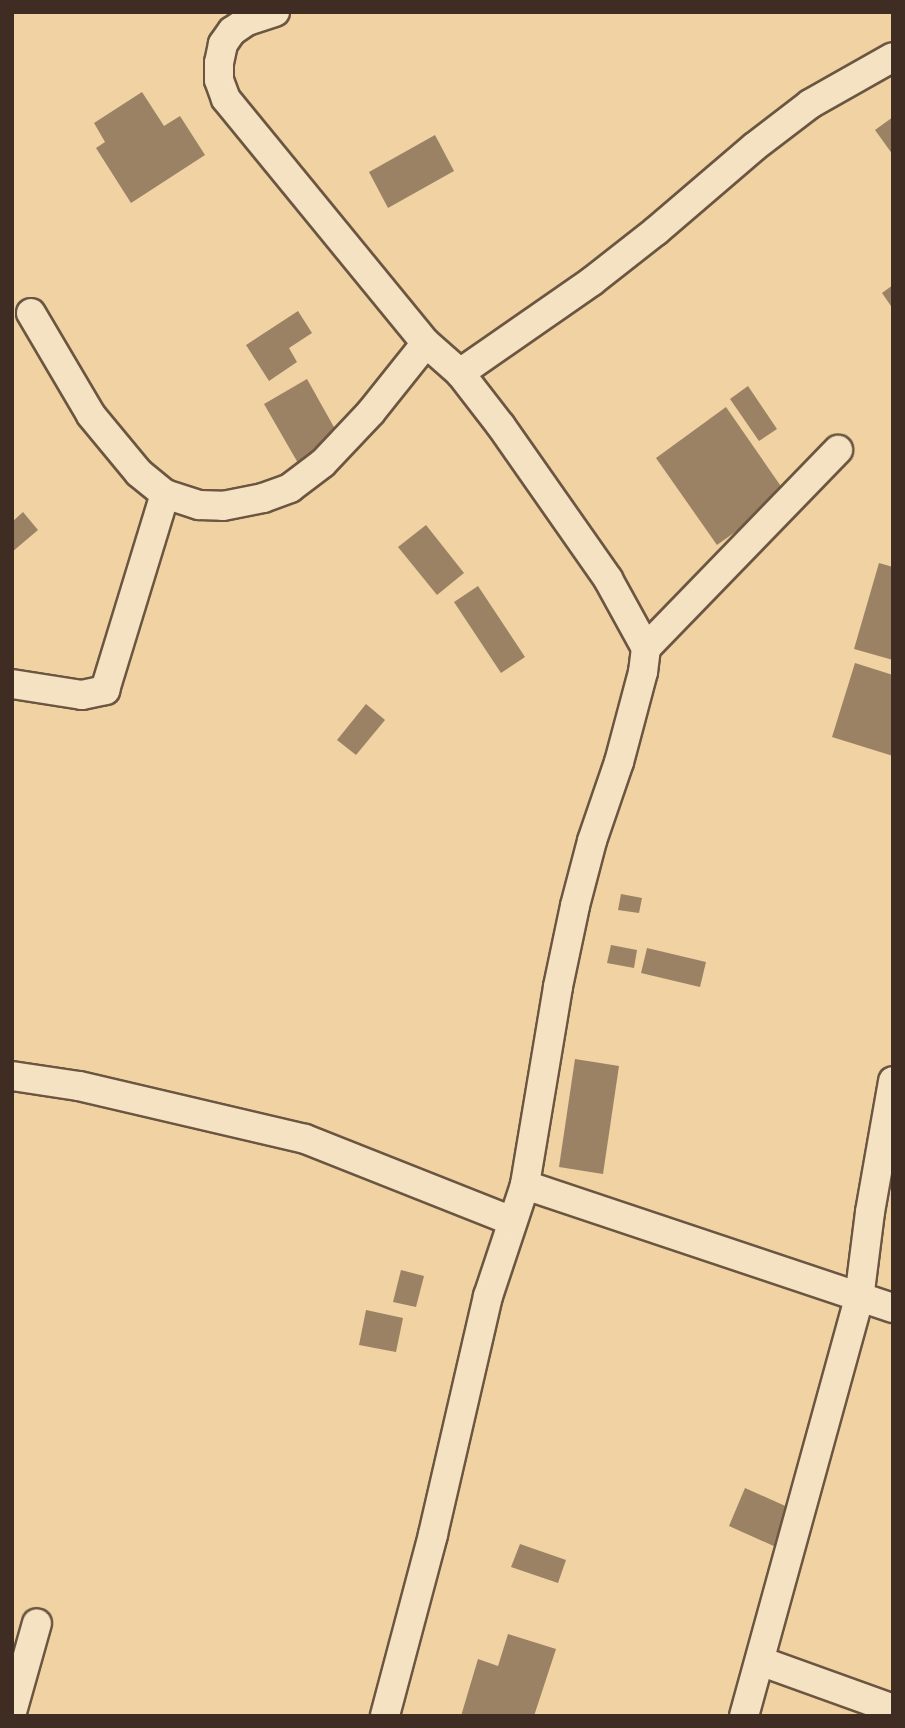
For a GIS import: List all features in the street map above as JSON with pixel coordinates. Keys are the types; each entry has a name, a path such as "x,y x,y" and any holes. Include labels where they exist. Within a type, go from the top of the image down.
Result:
{"street":[{"path":"275,12 247,21 232,31 223,44 219,80 226,99 426,343 460,373 501,426 600,568 646,648 643,673 619,762 592,841 575,906 558,987 526,1185 488,1296 433,1535 384,1716"},
{"path":"460,373 591,282 810,104 893,57"},
{"path":"30,313 91,415 139,473 165,494 199,505 223,506 263,498 290,488 323,463 342,443 426,343"},
{"path":"646,648 838,450"},
{"path":"12,684 82,695 105,690 165,494"},
{"path":"12,1076 79,1086 304,1139 512,1221"},
{"path":"744,1716 859,1299 870,1212 893,1081"},
{"path":"526,1185 859,1299 893,1308"},
{"path":"12,1712 37,1623"},
{"path":"760,1661 893,1709"}],"building":[{"path":"142,92 164,126 180,116 205,155 131,203 96,148 105,142 94,123"},
{"path":"893,117 893,155 875,130"},
{"path":"435,135 454,171 388,208 369,172"},
{"path":"893,285 893,309 882,293"},
{"path":"298,311 312,333 289,348 297,362 269,381 246,345"},
{"path":"307,379 344,445 302,470 264,404"},
{"path":"748,386 777,429 759,441 730,399"},
{"path":"726,407 787,495 717,545 656,458"},
{"path":"23,512 38,530 12,552 12,522"},
{"path":"426,525 464,573 437,595 398,547"},
{"path":"879,563 893,567 893,660 854,649"},
{"path":"478,586 525,657 501,673 454,602"},
{"path":"855,663 893,675 893,756 832,737"},
{"path":"366,704 385,720 356,755 337,740"},
{"path":"621,894 642,898 639,913 618,910"},
{"path":"611,945 637,950 634,968 607,963"},
{"path":"647,948 706,962 700,987 641,973"},
{"path":"575,1059 619,1066 603,1174 559,1167"},
{"path":"401,1270 424,1276 416,1307 393,1302"},
{"path":"366,1310 403,1318 396,1352 359,1345"},
{"path":"745,1488 792,1509 776,1547 729,1526"},
{"path":"520,1544 566,1560 558,1583 511,1567"},
{"path":"508,1634 556,1649 534,1716 461,1716 478,1659 498,1666"}]}
